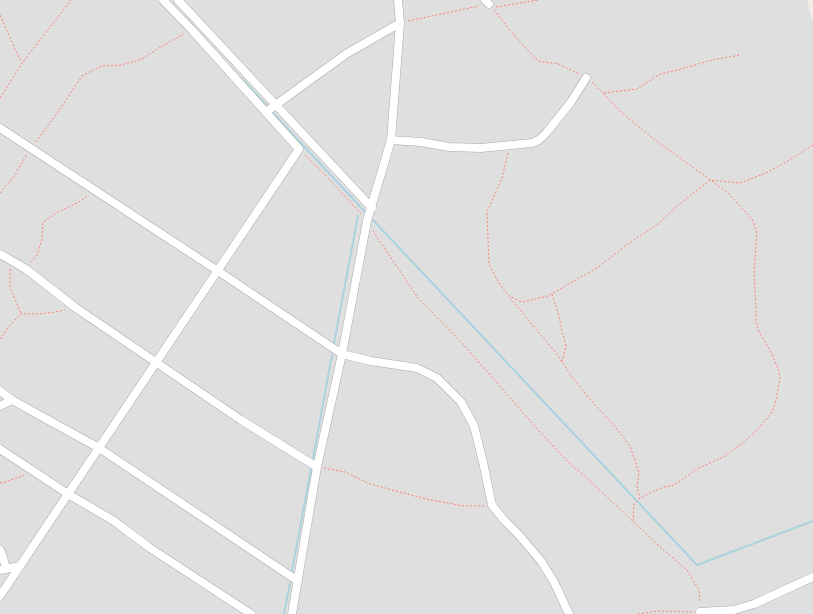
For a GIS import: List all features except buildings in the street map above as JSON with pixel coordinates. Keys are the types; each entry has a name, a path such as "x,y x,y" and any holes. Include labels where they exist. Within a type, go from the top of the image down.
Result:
{"street":[{"path":"0,596 299,149 163,0"},
{"path":"178,0 372,208"},
{"path":"292,614 317,467 342,354 367,222 391,140 400,23 398,0"},
{"path":"266,112 346,54 400,23"},
{"path":"391,140 481,148 532,143 540,140 547,132 571,102 586,78"},
{"path":"0,128 342,354 371,361 417,368 437,378 461,402 474,426 492,506 541,561 554,582 569,614"},
{"path":"0,254 26,269 76,308 241,420 317,467"},
{"path":"0,391 12,400 99,448 298,582"},
{"path":"0,406 12,400"},
{"path":"0,449 68,494 114,521 150,548 251,614"},
{"path":"0,550 3,557 3,569 20,566"},
{"path":"700,612 734,610 754,604 813,577"}],"path":[{"path":"0,98 23,62 71,0"},
{"path":"538,0 492,7 518,40 538,61 559,64 586,78 620,111 651,137 727,192 752,219 757,232 754,273 756,322 759,332 771,352 780,378 772,412 759,428 744,442 724,456 697,469 674,485 664,487 640,498 634,504 633,521"},
{"path":"400,23 487,2"},
{"path":"0,15 18,56 23,62"},
{"path":"0,193 15,175 30,148 60,109 82,76 101,66 121,65 142,59 192,30"},
{"path":"603,93 638,89 660,74 712,60 740,55"},
{"path":"509,296 522,302 548,296 597,268 628,244 658,224 676,207 687,200 710,180 740,183 781,166 813,145"},
{"path":"509,146 502,178 487,212 489,264 500,285 542,336 588,397 630,446 639,473 638,487 640,498"},
{"path":"299,149 332,182 361,215"},
{"path":"26,269 38,255 44,222 58,212 79,202 88,194 96,191"},
{"path":"367,222 418,298 462,343 539,432 568,462 590,480 658,545 687,570 700,590 700,612 658,611 638,614"},
{"path":"10,260 10,288 21,314"},
{"path":"552,294 566,345 562,363"},
{"path":"0,339 10,325 21,314 40,314 76,308"},
{"path":"317,467 345,472 370,484 426,499 464,506 492,506"},
{"path":"0,483 22,476 30,469"}],"shaded area":[{"path":"0,0 807,0 813,22 813,614 0,614"}],"waterway":[{"path":"241,78 266,105"},
{"path":"273,113 365,212"},
{"path":"334,343 358,216"},
{"path":"373,220 697,565 813,521"},
{"path":"313,458 332,355"},
{"path":"292,571 311,469"},
{"path":"284,614 290,583"}]}
